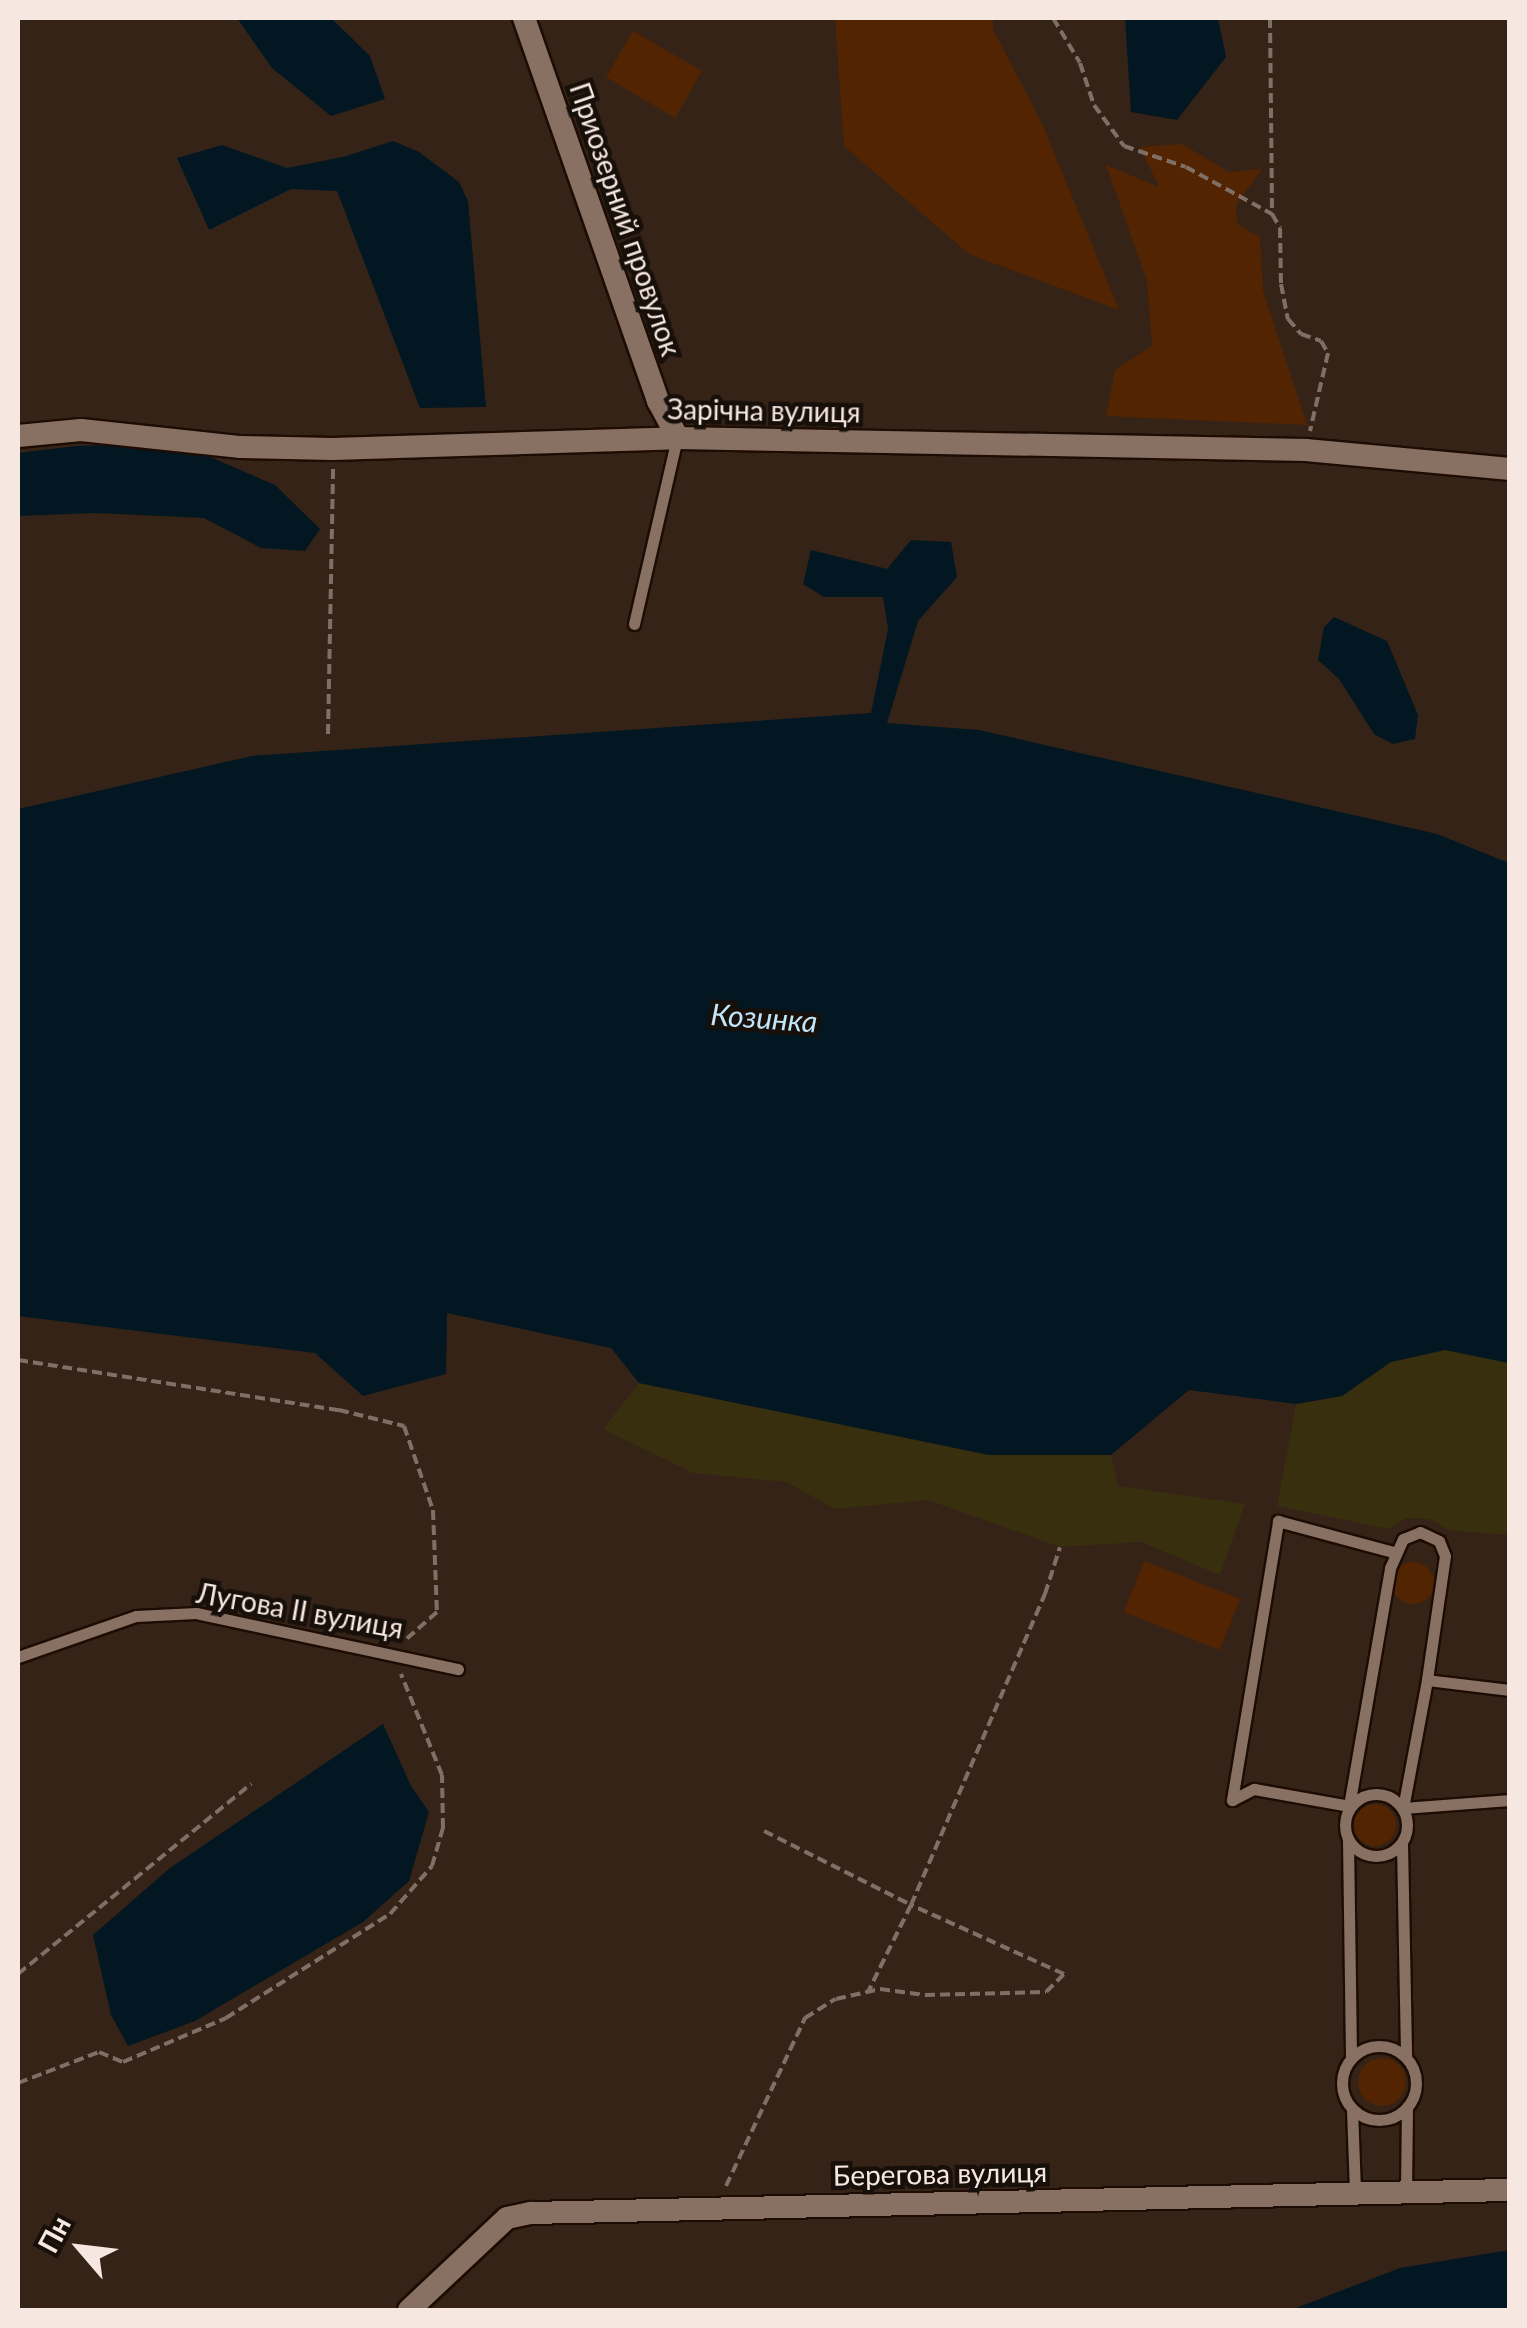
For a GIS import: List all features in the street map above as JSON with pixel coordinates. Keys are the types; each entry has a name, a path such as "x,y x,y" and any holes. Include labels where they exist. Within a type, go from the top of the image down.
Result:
{"street":[{"name":"Приозерний провулок","path":"524,18 658,401 678,438"},
{"name":"Зарічна вулиця","path":"18,436 81,430 241,447 333,449 678,438 1306,450 1510,469"},
{"name":"Берегова вулиця","path":"409,2310 507,2218 532,2213 1510,2190"}],"lane":[{"path":"634,624 678,438"},
{"path":"1393,1552 1278,1521 1232,1800 1254,1790 1349,1806 1376,1794 1403,1808 1510,1800"},
{"path":"1352,2109 1374,2120 1398,2115 1413,2098 1416,2076 1406,2057 1402,1842 1407,1826 1403,1808 1428,1680 1446,1556 1439,1541 1420,1532 1403,1538 1393,1552 1344,1824 1348,1840 1351,2058 1342,2078 1352,2109 1355,2192"},
{"name":"Лугова II вулиця","path":"18,1657 136,1616 196,1613 392,1651 458,1669"},
{"path":"1428,1680 1510,1690"},
{"path":"1348,1840 1364,1854 1374,1856 1385,1855 1402,1842"},
{"path":"1351,2058 1361,2050 1384,2046 1406,2057"},
{"path":"1406,2190 1407,2108"}],"path":[{"path":"1053,18 1080,63 1094,105 1124,146 1186,167 1272,214"},
{"path":"1270,18 1272,214 1280,228 1280,284 1288,319 1301,334 1321,341 1328,353 1306,450"},
{"path":"328,734 333,449"},
{"path":"18,1360 338,1410 404,1426 433,1510 436,1612 392,1651 442,1775 443,1828 432,1866 390,1914 226,2018 124,2062 99,2052 18,2083"},
{"path":"868,1992 911,1904 1045,1594 1060,1547"},
{"path":"18,1974 251,1784"},
{"path":"715,2208 805,2018 836,1999 868,1992 1046,1992 1064,1974 911,1904 764,1830"}],"shaded area":[{"path":"835,18 993,18 993,29 1043,126 1119,310 969,254 844,146"},
{"path":"633,31 702,71 675,118 606,77"},
{"path":"1182,144 1229,172 1262,169 1236,205 1237,224 1260,237 1263,291 1307,425 1106,416 1115,370 1152,346 1147,281 1106,165 1159,187 1140,147"},
{"path":"1144,1561 1240,1599 1220,1650 1124,1612"},
{"path":"1413,1562 1428,1568 1434,1583 1428,1598 1413,1604 1398,1598 1392,1583 1398,1568"},
{"path":"1375,1804 1390,1810 1396,1825 1390,1840 1375,1846 1360,1840 1354,1825 1360,1810"},
{"path":"1382,2058 1399,2065 1406,2082 1399,2099 1382,2106 1365,2099 1358,2082 1365,2065"}],"sand":[{"path":"1445,1350 1509,1363 1509,1535 1448,1530 1430,1519 1406,1518 1390,1529 1277,1506 1296,1404 1342,1396 1391,1362"},
{"path":"639,1383 989,1455 1111,1455 1118,1486 1245,1504 1220,1575 1141,1542 1060,1547 928,1500 835,1509 786,1482 693,1473 603,1429"}],"water":[{"path":"237,18 331,18 370,56 385,99 331,116 272,68"},
{"path":"1125,18 1218,18 1226,57 1177,120 1131,112"},
{"path":"393,141 419,152 459,182 468,201 486,407 420,408 337,191 291,189 209,230 177,158 222,145 287,168 343,157"},
{"path":"178,443 275,485 320,529 305,551 261,548 204,518 95,513 18,516 18,453 76,446"},
{"name":"Козинка","path":"911,540 951,542 957,577 918,621 887,723 979,730 1437,834 1509,863 1509,1363 1445,1350 1391,1362 1342,1396 1296,1404 1189,1390 1111,1455 989,1455 639,1383 611,1348 447,1313 446,1374 363,1396 315,1353 18,1316 18,809 252,756 871,713 888,629 883,597 824,597 803,584 811,550 887,569"},
{"path":"1334,617 1387,641 1418,715 1415,739 1393,744 1374,734 1339,679 1318,660 1324,627"},
{"path":"383,1724 411,1786 429,1812 409,1881 363,1922 195,2021 128,2046 111,2015 93,1935 170,1868"},
{"path":"1509,2250 1509,2310 1291,2310 1400,2268"}]}
